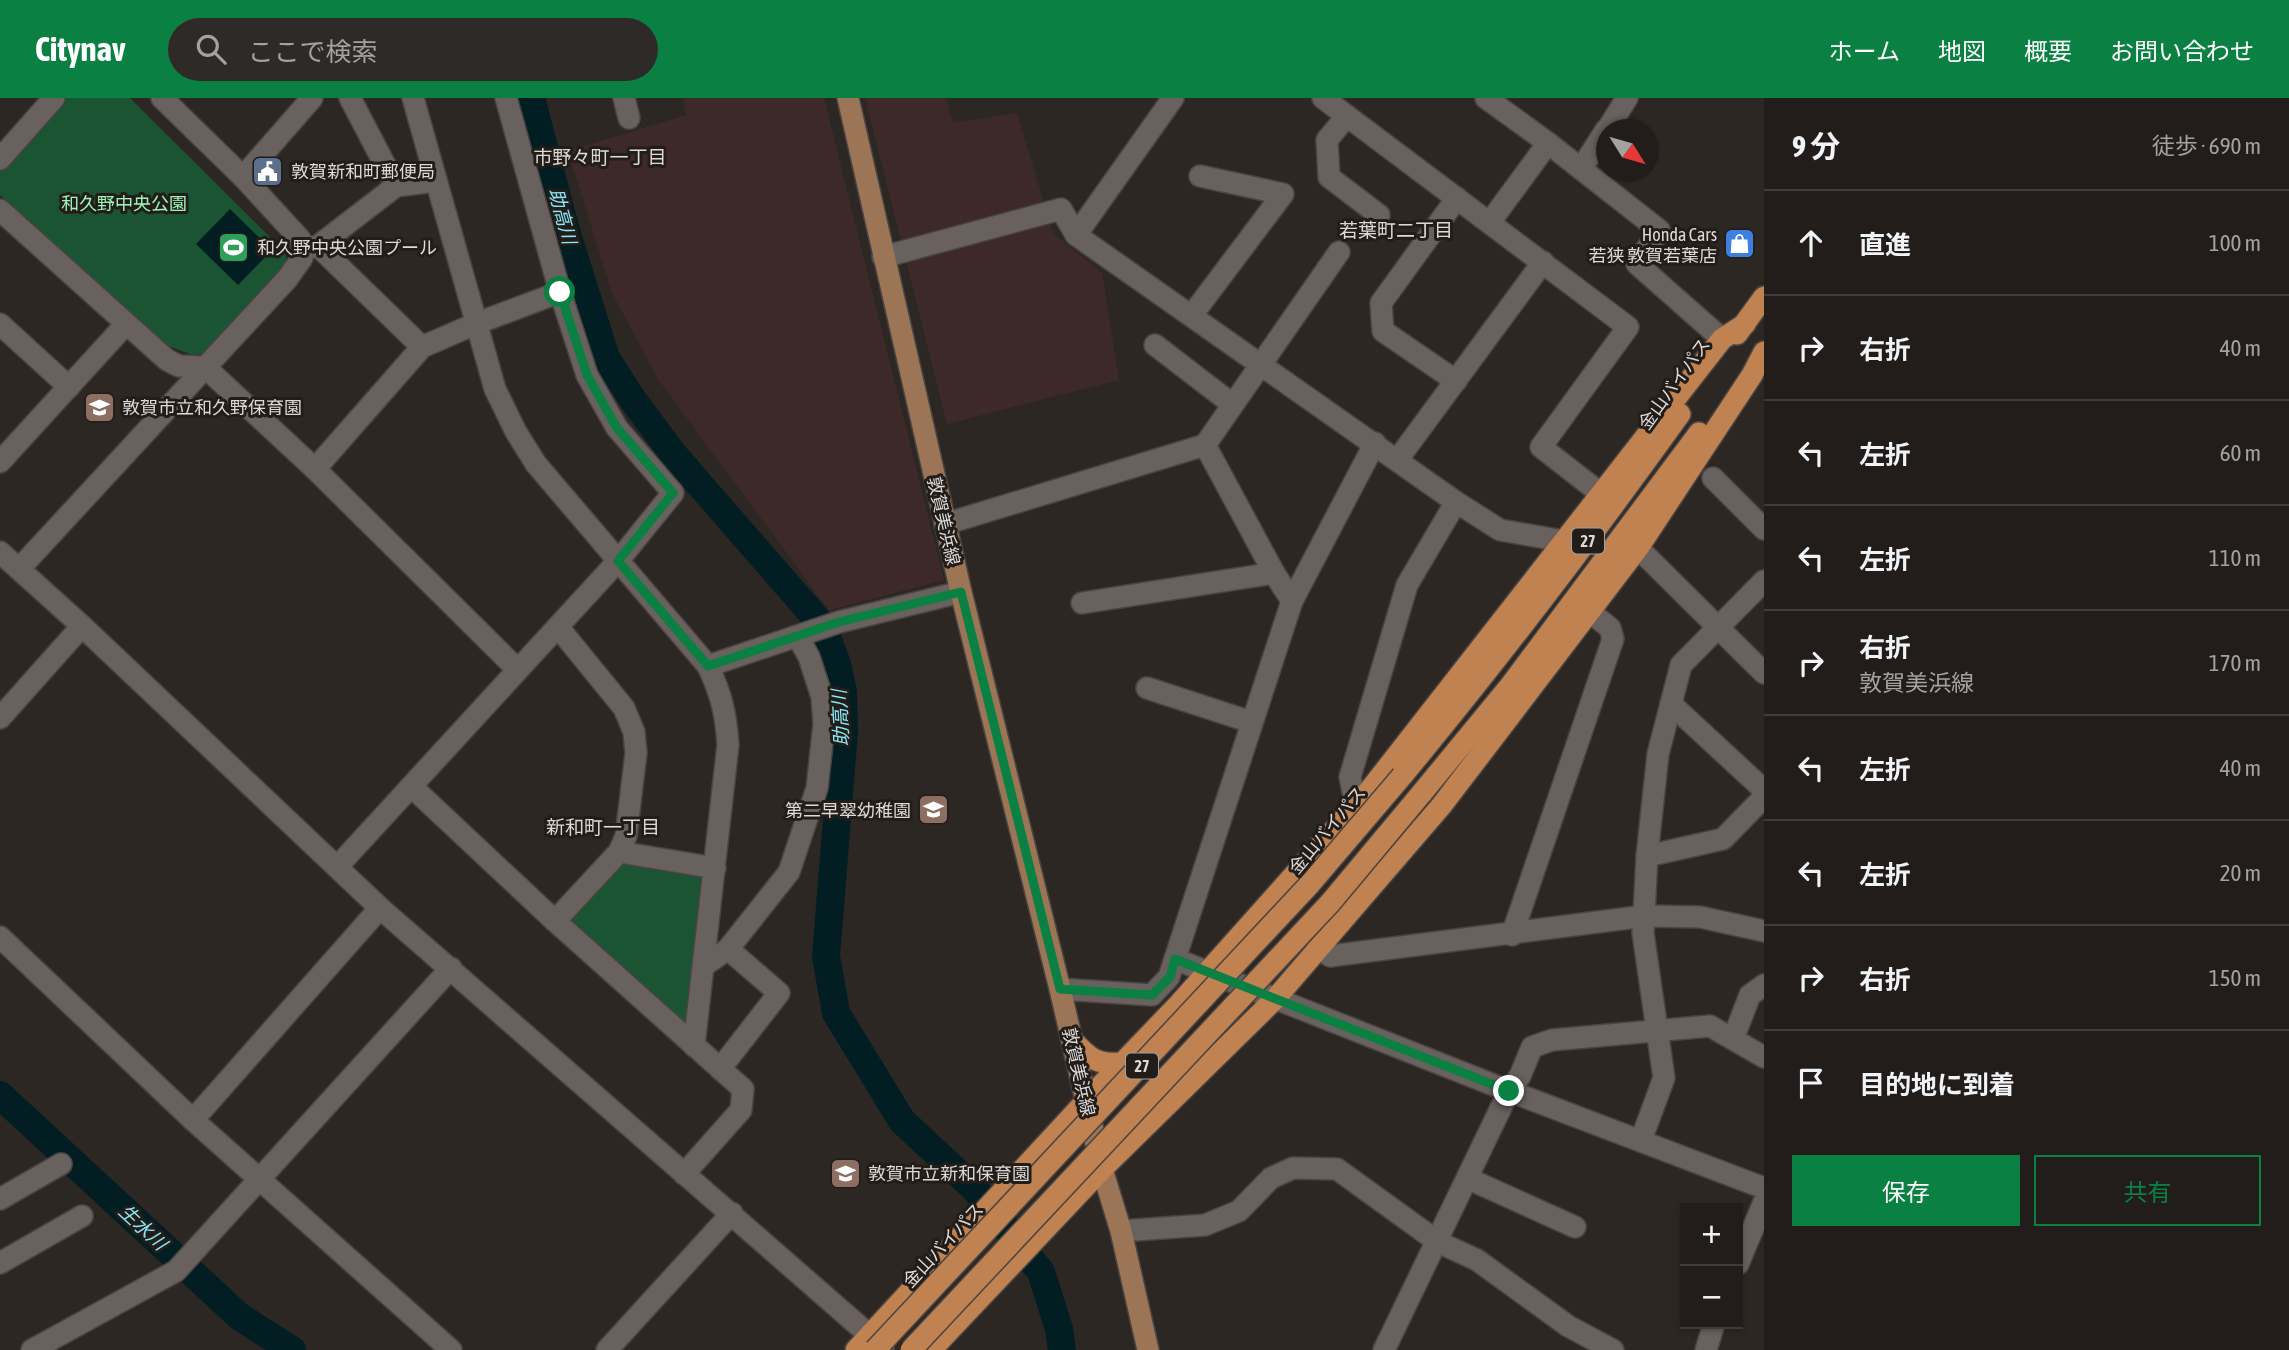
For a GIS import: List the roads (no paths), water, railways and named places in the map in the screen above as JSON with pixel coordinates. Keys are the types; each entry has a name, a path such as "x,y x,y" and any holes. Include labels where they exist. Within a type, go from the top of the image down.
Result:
{"highway":[{"name":"金山バイパス","path":"872,1346 1311,884 1474,689 1601,523 1764,298"},
{"path":"872,1346 1085,1102 1208,972 1356,807 1722,339 1745,324"},
{"name":"27","path":"911,1350 1320,913 1421,794 1518,675 1764,344"},
{"path":"931,1350 1102,1169 1275,999 1442,805 1638,548 1758,381 1764,352"},
{"path":"1072,1040 1089,1058 1106,1064 1122,1063"}],"main road":[{"name":"敦賀美浜線","path":"848,98 961,592 1060,989 1085,1102 1121,1231 1148,1350"}],"street":[{"path":"0,159 54,98"},
{"path":"243,177 312,98"},
{"path":"350,98 396,187"},
{"path":"413,98 495,389 516,432 537,464 708,666 724,705 728,744 694,1046"},
{"path":"337,867 618,561 673,493 617,428 587,375 560,292 506,98"},
{"path":"1323,98 1628,327 1541,447 1600,493"},
{"path":"1486,98 1659,230 1637,264 1722,339"},
{"path":"1614,119 1628,98"},
{"path":"169,100 293,230 422,347"},
{"path":"1076,235 1170,100"},
{"path":"1347,116 1327,140 1329,177 1379,215"},
{"path":"1490,222 1548,143"},
{"path":"1581,169 1596,146"},
{"path":"1192,315 1283,194 1200,176"},
{"path":"19,569 287,279 311,247 396,187 435,181"},
{"path":"1456,381 1383,331 1381,303 1457,198"},
{"path":"883,257 1061,209 1076,235 1456,502 1500,530 1563,541"},
{"path":"0,210 167,360 179,366 205,367 315,469 517,669"},
{"path":"945,524 1205,445 1339,251"},
{"path":"1398,460 1543,262"},
{"path":"315,469 422,347 560,292"},
{"path":"0,324 69,387"},
{"path":"4,450 69,387 126,324"},
{"path":"1155,345 1232,404"},
{"path":"1060,989 1152,995 1170,977 1292,601 1375,443"},
{"path":"1205,445 1292,601"},
{"path":"1713,478 1764,529"},
{"path":"1356,807 1350,777 1407,586 1456,502"},
{"path":"1638,548 1764,673"},
{"path":"0,552 380,908 732,1213 872,1346"},
{"path":"1082,603 1274,573"},
{"path":"1641,1140 1664,1078 1643,933 1647,856 1658,754 1681,665 1764,581"},
{"path":"708,666 839,622 961,592"},
{"path":"1512,934 1613,639 1610,628 1590,612"},
{"path":"0,718 82,626"},
{"path":"555,921 619,852 626,836 636,754 634,732 624,708 558,627"},
{"path":"705,965 728,949 789,872 817,788 824,724 822,697 809,657 798,637"},
{"path":"1147,688 1251,722"},
{"path":"1671,704 1764,790"},
{"path":"412,788 555,921 743,1089 741,1110 684,1174"},
{"path":"1647,856 1723,839 1764,797"},
{"path":"619,852 715,868"},
{"path":"194,1120 380,908"},
{"path":"1318,947 1330,956 1645,916 1700,917 1764,931"},
{"path":"0,937 194,1120 451,1350"},
{"path":"720,1069 779,993 728,949"},
{"path":"1175,959 1764,1188"},
{"path":"32,1350 176,1270 451,968"},
{"path":"1733,1039 1750,995 1764,985"},
{"path":"1384,1350 1532,1047 1552,1040 1710,1026 1764,1057"},
{"path":"0,1199 61,1164"},
{"path":"1121,1231 1205,1225 1239,1211 1271,1178 1293,1168 1337,1169 1438,1242 1477,1260 1568,1326 1613,1350"},
{"path":"1469,1179 1575,1227"},
{"path":"1743,1253 1764,1202"},
{"path":"607,1350 732,1213"},
{"path":"0,1263 82,1216"},
{"path":"1706,1350 1712,1329"}],"water":[{"name":"和久野中央公園プール","path":"230,209 272,250 238,285 196,244"}],"waterway":[{"name":"助高川","path":"531,98 566,231 606,358 674,455 815,617 827,637 837,664 843,691 844,732 826,956 836,1013 902,1121 974,1188 1041,1272 1059,1329 1062,1350"},
{"name":"生水川","path":"0,1095 240,1317 292,1350"}],"place":[{"name":"敦賀新和町郵便局","path":"268,171"},
{"name":"Honda Cars 若狭 敦賀若葉店","path":"1740,244"},
{"name":"和久野中央公園プール","path":"234,247"},
{"name":"敦賀市立和久野保育園","path":"99,407"},
{"name":"第二早翠幼稚園","path":"934,810"},
{"name":"敦賀市立新和保育園","path":"845,1173"}],"district":[{"name":"市野々町一丁目","path":"600,157"},
{"name":"若葉町二丁目","path":"1396,230"},
{"name":"新和町一丁目","path":"603,827"}],"park label":[{"name":"和久野中央公園","path":"124,203"}]}
